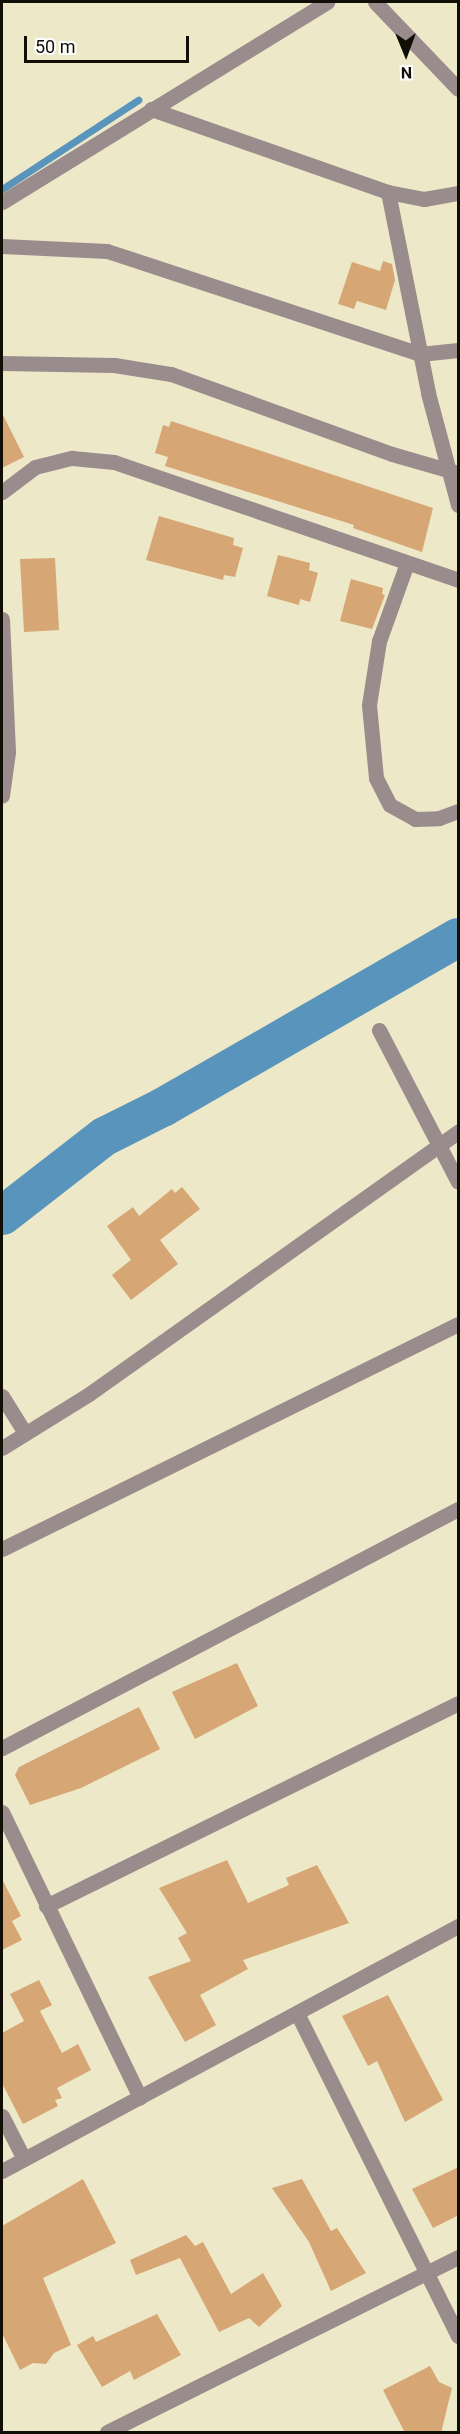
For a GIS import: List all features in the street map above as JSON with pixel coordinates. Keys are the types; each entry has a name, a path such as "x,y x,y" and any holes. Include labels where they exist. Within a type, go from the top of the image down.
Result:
{"street":[{"path":"2,202 327,2"},
{"path":"375,2 459,88"},
{"path":"150,109 388,192 424,199 459,193"},
{"path":"388,192 420,354 454,473 459,505"},
{"path":"2,246 107,251 420,354 459,350"},
{"path":"2,363 114,365 171,374 454,473"},
{"path":"2,492 35,467 72,458 114,462 459,580"},
{"path":"407,563 379,641 369,705 376,778 390,805 415,819 439,818 459,811"},
{"path":"2,619 8,752 2,796"},
{"path":"379,1030 459,1182"},
{"path":"2,1448 89,1394 459,1132"},
{"path":"2,1549 459,1323"},
{"path":"2,1396 25,1433"},
{"path":"2,1748 459,1509"},
{"path":"46,1906 459,1702"},
{"path":"2,1812 140,2097"},
{"path":"2,2171 459,1926"},
{"path":"297,2013 426,2275 459,2336"},
{"path":"2,2116 24,2159"},
{"path":"107,2433 459,2257"}],"building":[{"path":"383,261 392,264 395,280 386,310 357,301 354,309 338,304 352,262 380,271"},
{"path":"2,413 24,457 2,468"},
{"path":"171,421 433,508 422,552 353,528 354,525 165,466 168,457 155,453 163,425 169,427"},
{"path":"159,516 234,538 233,545 243,548 235,577 224,575 223,580 146,560"},
{"path":"278,555 310,563 309,570 318,573 310,602 300,599 299,605 267,596"},
{"path":"55,558 59,630 24,632 20,559"},
{"path":"351,579 383,588 382,594 385,595 372,629 340,621"},
{"path":"182,1187 200,1209 160,1240 178,1264 131,1300 112,1275 131,1260 107,1226 133,1207 139,1216 172,1189 175,1193"},
{"path":"237,1663 258,1706 195,1739 172,1692"},
{"path":"139,1707 160,1749 81,1788 30,1805 15,1775 19,1767"},
{"path":"227,1860 248,1903 289,1885 286,1878 317,1865 349,1923 243,1960 248,1969 200,1995 216,2025 185,2042 148,1977 191,1961 178,1938 187,1933 159,1888"},
{"path":"2,1879 21,1916 12,1921 22,1940 2,1950"},
{"path":"39,1980 52,2005 40,2011 62,2053 78,2044 91,2070 57,2088 62,2098 55,2100 58,2106 23,2124 2,2083 2,2033 24,2021 10,1994"},
{"path":"388,1995 443,2100 405,2122 377,2061 368,2066 342,2016"},
{"path":"459,2167 459,2215 433,2228 412,2189"},
{"path":"83,2179 116,2243 43,2278 71,2345 54,2353 46,2364 33,2363 20,2370 2,2333 2,2226"},
{"path":"302,2179 331,2231 337,2228 366,2273 331,2291 309,2242 272,2188"},
{"path":"186,2235 195,2246 203,2242 231,2294 263,2273 282,2306 259,2327 249,2318 219,2332 180,2258 136,2275 130,2260"},
{"path":"157,2314 181,2355 134,2380 130,2371 102,2387 77,2345 93,2336 96,2342"},
{"path":"430,2366 439,2382 452,2388 441,2433 405,2433 383,2390"}],"waterway":[{"path":"2,189 138,100"},
{"path":"2,1215 104,1136 162,1107 458,937"}]}
